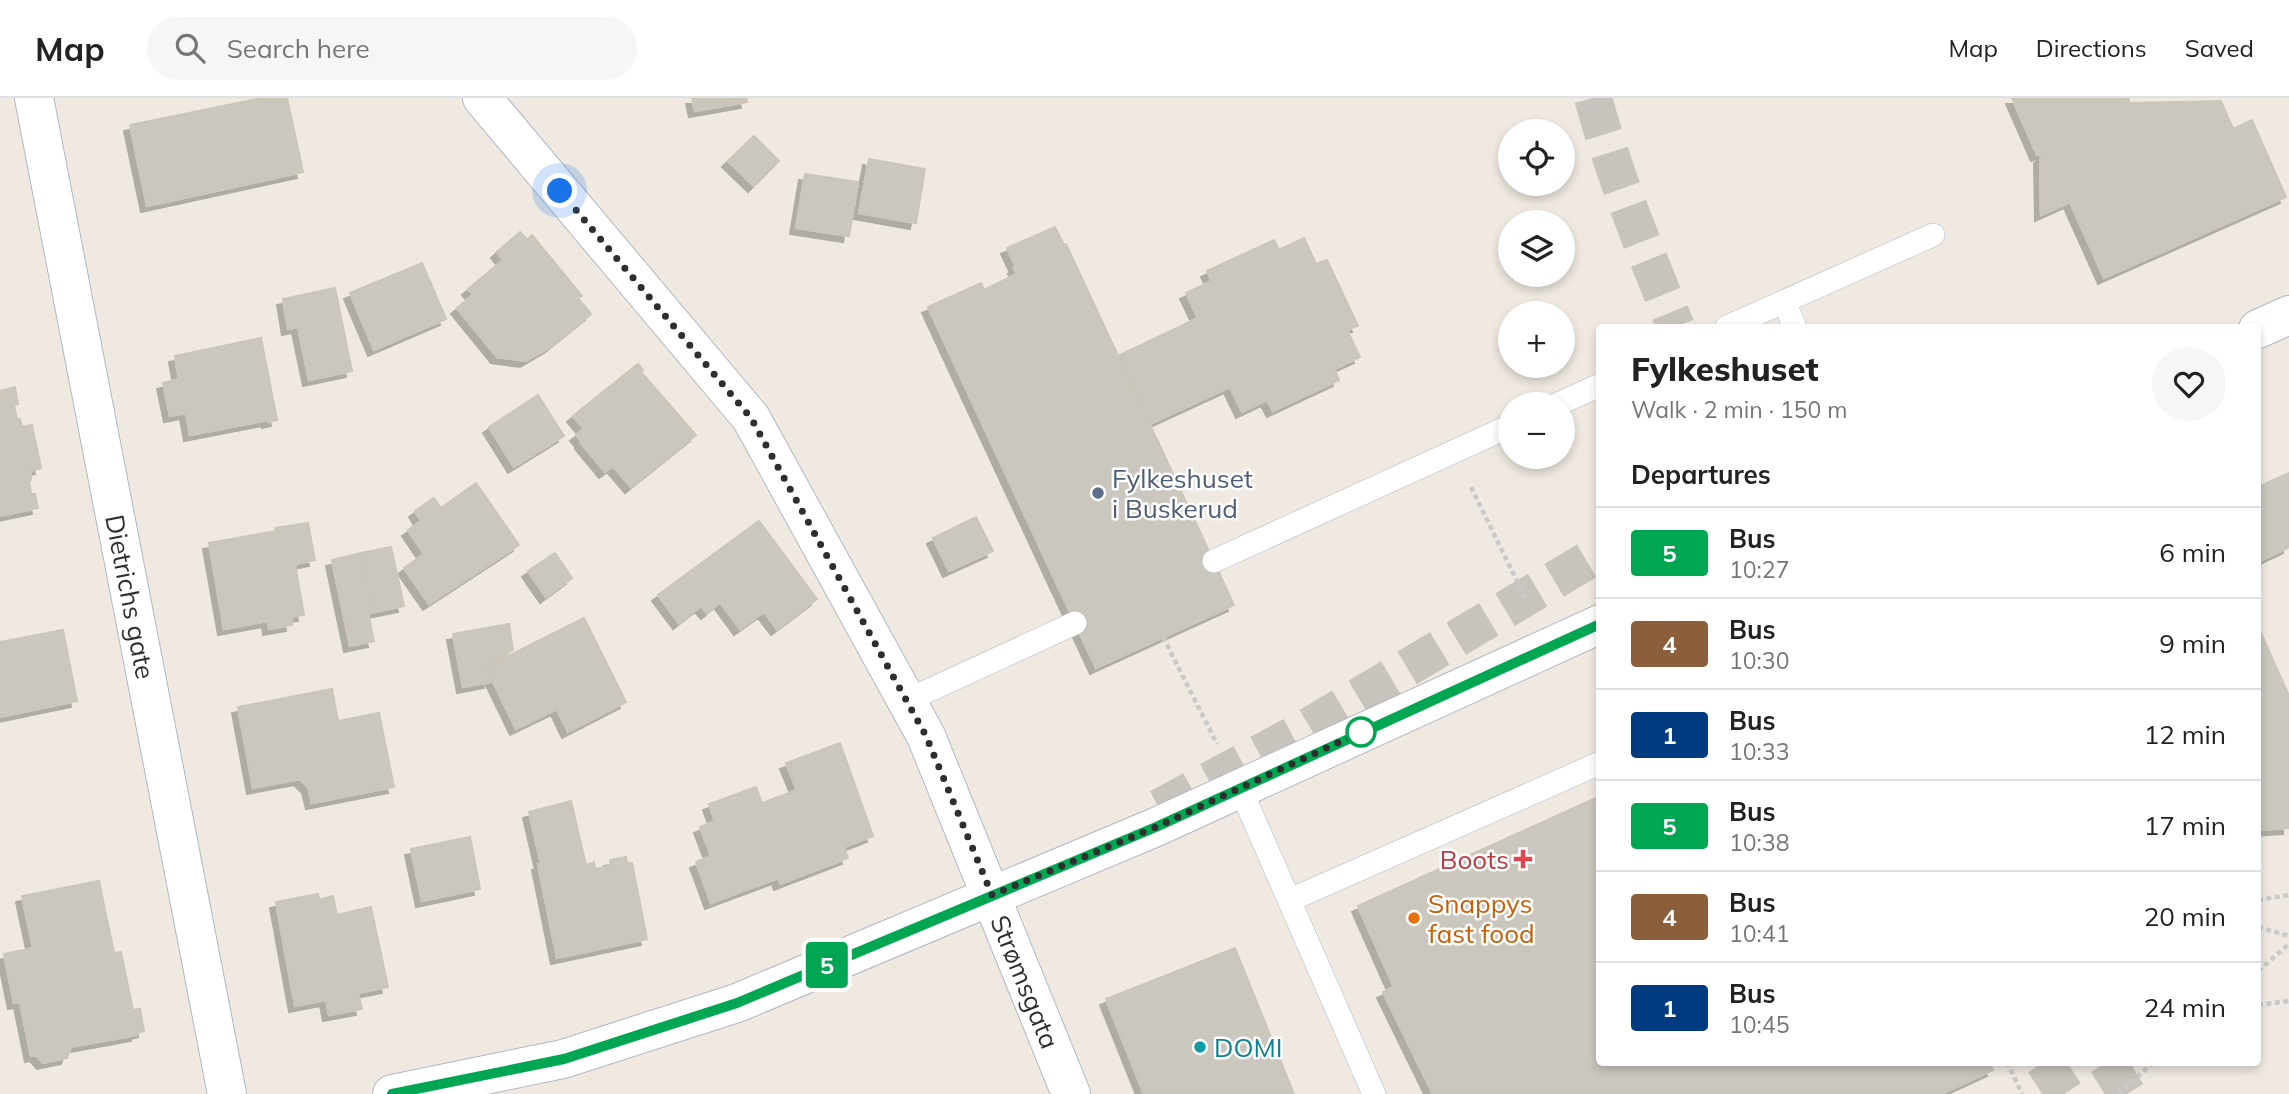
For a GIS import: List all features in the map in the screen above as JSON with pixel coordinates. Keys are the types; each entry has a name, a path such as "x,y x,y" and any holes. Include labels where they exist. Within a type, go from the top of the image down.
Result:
{"street":[{"name":"Dietrichs gate","path":"34,98 227,1094"},
{"name":"Strømsgata","path":"482,98 751,418 926,736 1071,1094"},
{"path":"2261,328 2289,315"},
{"path":"392,1094 564,1059 737,1003 1156,827 1596,626"}],"lane":[{"path":"1734,324 1933,235"},
{"path":"1784,302 1794,324"},
{"path":"1575,396 1596,387"},
{"path":"1214,561 1498,431"},
{"path":"906,701 1075,623"},
{"path":"1290,901 1596,765"},
{"path":"1240,788 1374,1094"}],"path":[{"path":"1454,451 1548,646"},
{"path":"1163,637 1240,788"},
{"path":"2261,900 2289,895"},
{"path":"2261,928 2289,936"},
{"path":"2261,968 2289,944"},
{"path":"2261,1005 2289,1001"},
{"path":"2009,1066 2022,1094"},
{"path":"2118,1094 2150,1066"}],"building":[{"path":"262,98 287,98 303,172 147,206 130,125"},
{"path":"692,98 746,98 747,102 695,111"},
{"path":"2012,98 2128,98 2130,103 2221,101 2233,129 2252,120 2286,197 2104,278 2070,202 2041,215 2040,157 2048,151 2037,155"},
{"path":"754,136 779,161 754,186 728,161"},
{"path":"869,159 925,169 916,223 859,213"},
{"path":"805,174 858,182 849,236 796,228"},
{"name":"Fylkeshuset i Buskerud","path":"1055,227 1064,245 1066,244 1234,605 1096,668 928,307 981,283 984,290 1017,274 1007,248"},
{"path":"520,232 527,240 532,235 582,296 578,298 591,314 550,347 526,361 497,357 457,308 473,295 468,289 503,260 497,252"},
{"path":"1304,238 1316,264 1327,260 1358,326 1347,330 1360,357 1334,369 1339,380 1273,411 1267,400 1242,412 1230,387 1150,424 1118,356 1198,318 1186,293 1212,281 1207,271 1274,240 1279,250"},
{"path":"422,263 446,319 374,350 350,293"},
{"path":"335,288 352,371 309,380 298,327 288,329 283,299"},
{"path":"261,338 277,420 190,435 186,413 170,416 163,383 179,379 175,356"},
{"path":"638,364 643,370 641,372 696,435 631,487 613,466 605,472 581,443 576,435 584,429 573,416"},
{"path":"15,387 18,404 14,405 17,419 20,419 22,427 32,425 41,468 30,471 29,481 31,494 35,494 38,508 0,516 0,391"},
{"path":"538,395 564,436 514,467 489,427"},
{"path":"2289,473 2289,547 2261,561 2261,486"},
{"path":"476,483 519,545 429,604 404,568 424,554 408,530 421,521 415,511 434,498 441,508"},
{"path":"976,517 993,551 949,571 933,538"},
{"path":"759,521 817,599 777,629 764,612 740,629 720,602 707,613 701,606 679,623 658,595"},
{"path":"308,523 315,560 295,564 304,615 291,617 292,625 269,629 268,621 224,629 209,543"},
{"path":"391,547 404,606 374,612 361,553"},
{"path":"361,553 374,612 368,613 374,641 350,646 332,560"},
{"path":"555,553 572,578 546,597 528,571"},
{"path":"584,618 626,702 568,732 557,709 516,729 486,667"},
{"path":"509,624 513,650 486,664 490,682 463,687 453,634"},
{"path":"63,630 77,701 0,717 0,642"},
{"path":"2261,633 2289,696 2289,828 2261,830"},
{"path":"332,689 338,721 379,713 394,787 312,803 308,787 300,779 253,788 238,707"},
{"path":"840,743 873,836 844,847 848,858 780,884 778,878 711,903 696,862 711,856 700,827 715,821 709,804 756,787 762,803 797,790 786,763"},
{"path":"1596,798 1596,1066 1991,1066 1993,1070 1941,1094 1433,1094 1383,992 1394,987 1358,906"},
{"path":"571,801 586,865 594,862 595,869 611,866 610,860 626,857 627,863 632,863 647,939 557,958 529,812"},
{"path":"470,837 480,889 422,901 411,849"},
{"path":"99,881 114,953 121,952 133,1010 140,1009 144,1031 137,1035 71,1047 67,1058 43,1063 36,1055 31,1056 20,1002 14,1003 4,954 33,948 22,896"},
{"path":"318,894 319,900 333,896 337,915 371,907 388,987 358,993 362,1009 329,1015 326,1000 295,1006 276,902"},
{"name":"DOMI","path":"1235,948 1294,1094 1144,1094 1106,999"}],"tunnel":[{"path":"1593,98 1621,185 1675,324"},
{"path":"1159,808 1303,730 1596,555"},
{"path":"2047,1066 2065,1094"},
{"path":"2110,1066 2127,1094"}],"bus line":[{"name":"5","path":"392,1094 564,1059 737,1003 1156,827 1596,626"}],"place":[{"name":"Fylkeshuset i Buskerud","path":"1098,493"},
{"name":"Boots","path":"1523,859"},
{"name":"Snappys fast food","path":"1414,918"},
{"name":"DOMI","path":"1200,1047"}],"route":[{"path":"560,191 751,418 926,736 992,895 1156,827 1361,732"}]}
